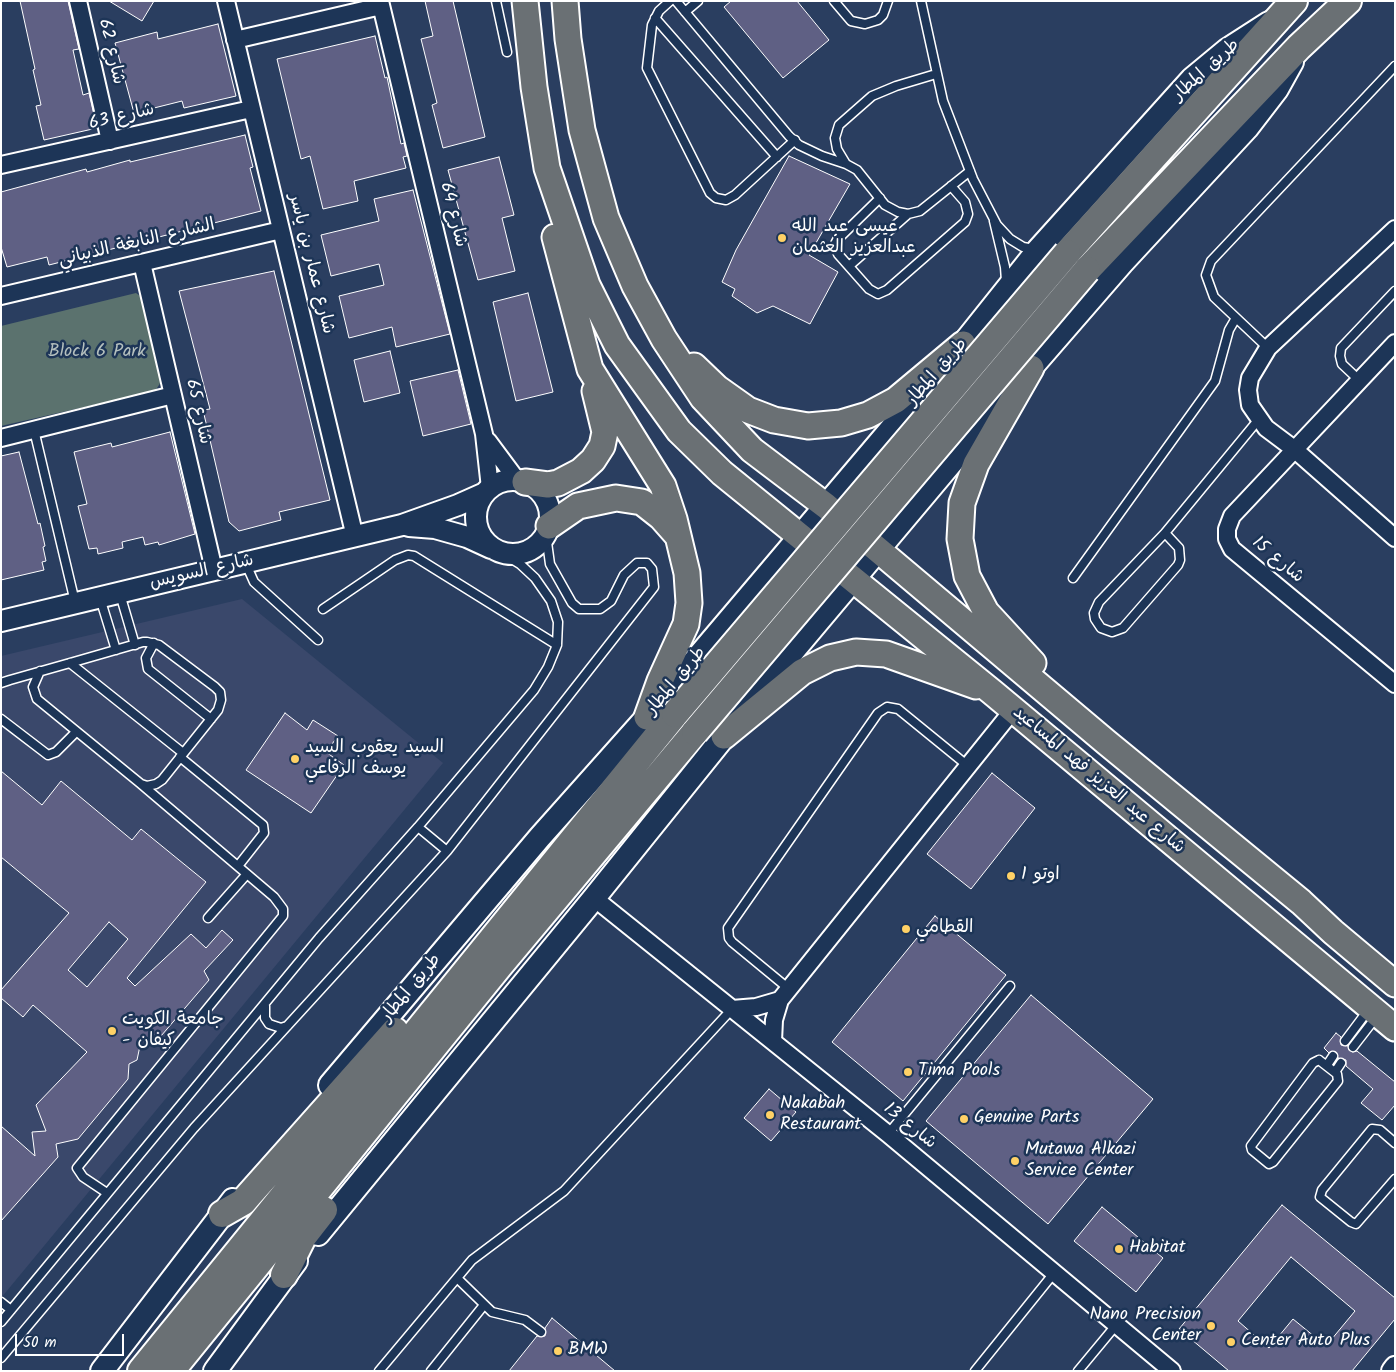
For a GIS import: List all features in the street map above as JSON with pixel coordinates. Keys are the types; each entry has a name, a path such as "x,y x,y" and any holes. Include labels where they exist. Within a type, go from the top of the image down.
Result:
{"highway":[{"name":"طريق المطار","path":"141,1371 675,714 1067,253 1294,1"},
{"path":"171,1371 500,965 1087,270 1299,48 1348,1"},
{"path":"222,1214 242,1202 249,1195 462,955 473,946 492,938"},
{"path":"284,1275 303,1237 484,1000 500,965"}],"main road":[{"path":"521,481 548,485 566,480 588,466 602,446 604,420 553,229 547,168 534,87 525,1"},
{"path":"565,1 568,39 582,130 606,218 635,286 664,339 718,388 748,410 774,420 808,426 841,423 868,416 896,400 963,344"},
{"name":"طريق المطار","path":"102,1371 222,1214 540,837 648,717 963,344 1038,250 1192,79 1227,50 1276,19"},
{"path":"215,1371 284,1275 594,898 788,657 1031,368 1122,263 1247,128 1277,89 1299,48"},
{"name":"شارع عبد العزيز فهد المساعيد","path":"547,168 587,285 604,322 626,358 666,414 692,445 722,473 992,692 1381,1017"},
{"name":"شارع عبد العزيز فهد المساعيد","path":"664,339 703,398 746,443 879,550 1106,742 1301,902 1333,932 1395,984"},
{"path":"1031,368 976,464 962,503 960,539 967,576 986,612 1106,742"},
{"path":"590,369 663,486 679,537 687,573 688,616 676,648 653,697 648,717"},
{"path":"880,441 880,460 889,477 900,484 912,488 925,487 937,482"},
{"path":"547,530 568,511 591,502 630,498 652,509 679,537"},
{"path":"742,605 762,608 779,618 787,630 790,644 788,657"},
{"path":"724,736 802,672 830,658 856,652 886,654 992,692"},
{"path":"1312,960 1309,945 1312,938 1325,931 1333,932"}],"street":[{"name":"شارع 62","path":"78,1 110,141"},
{"name":"شارع عمار بن ياسر","path":"226,1 355,536"},
{"name":"شارع 64","path":"235,40 381,4 484,434 488,490"},
{"name":"شارع 63","path":"1,165 251,109"},
{"path":"1395,229 1268,348 1250,378 1248,390 1250,405 1266,428 1294,449 1395,538"},
{"name":"الشارع النابغة الذبياني","path":"1,296 281,230"},
{"name":"شارع 65","path":"142,263 214,570"},
{"name":"شارع 15","path":"1395,343 1232,516 1227,529 1229,544 1232,549 1395,684"},
{"path":"1,438 173,395"},
{"name":"شارع 64","path":"484,434 494,451 521,481"},
{"path":"503,481 521,481 536,489 545,499 550,512 547,530 540,543 522,553 500,552 486,543 477,524 477,510 488,490 503,481"},
{"name":"شارع السويس","path":"1,621 402,525 449,509 488,490"},
{"name":"شارع السويس","path":"402,525 435,528 467,537 500,552"},
{"path":"773,1041 774,1020 784,994 1013,710"},
{"name":"شارع 13","path":"594,898 888,1134 1172,1371"},
{"path":"732,1008 756,1007 784,994"},
{"path":"1392,1371 1395,1367"}],"lane":[{"path":"496,1 507,52"},
{"path":"670,1 655,18 652,25 647,68 710,193 716,198 726,200 735,195 795,140"},
{"path":"676,1 795,140 822,156 857,170 885,205 898,212 908,214 920,211 970,171"},
{"path":"685,12 698,1"},
{"path":"834,1 851,21 864,24 878,20 887,8 888,1"},
{"path":"921,1 943,101 970,171 994,219 1010,239 1023,247 1038,250"},
{"path":"655,18 777,157"},
{"path":"1268,348 1214,297 1208,287 1206,275 1211,261 1395,66"},
{"path":"846,164 837,149 835,138 839,125 872,96 896,86 936,74"},
{"path":"880,198 837,240 836,250 875,294 887,290 965,222 968,214 965,202 951,186"},
{"path":"849,266 908,214"},
{"path":"994,219 1006,267 1007,290"},
{"path":"1359,380 1342,364 1341,348 1395,291"},
{"path":"1073,578 1216,381 1229,330 1236,318"},
{"path":"1165,533 1179,548 1180,560 1178,565 1123,628 1112,632 1101,628 1095,619 1094,613 1099,602 1165,533 1259,419"},
{"path":"34,430 75,604"},
{"path":"1,1358 194,1128 447,851 654,587 652,570 647,563 637,563 624,575 611,601 600,609 580,609 572,603 550,564 547,530"},
{"path":"1,1322 265,1006 319,938 418,827 534,690 548,667 556,645 558,622 551,601 536,578 520,564 500,552"},
{"path":"324,609 395,560 408,555 414,556 556,645"},
{"path":"245,563 254,582 318,640"},
{"path":"120,593 135,645"},
{"path":"100,598 116,650"},
{"path":"1,683 135,645 147,642 154,643 220,692 221,700 218,710 156,784 151,786 141,784"},
{"path":"154,643 146,658 148,669 211,719"},
{"path":"70,662 263,825 264,834 238,866"},
{"path":"40,671 33,687 34,696 238,866 278,901 283,909 283,916 77,1168 83,1177 107,1193"},
{"path":"784,994 732,942 729,938 728,928 878,713 887,708 898,709 968,766"},
{"path":"1,719 48,755 56,752 76,732"},
{"path":"418,827 447,851"},
{"path":"208,918 247,874"},
{"path":"888,1134 1010,986"},
{"path":"265,1006 265,1018 269,1024 281,1028 287,1026"},
{"path":"379,1371 472,1260 564,1191 732,1008"},
{"path":"1345,1041 1381,1017"},
{"path":"1353,1048 1381,1017"},
{"path":"1327,1065 1333,1056"},
{"path":"1319,1060 1327,1065 1339,1078 1338,1082 1273,1162 1268,1163 1251,1146 1315,1061 1319,1060"},
{"path":"1335,1072 1341,1063"},
{"path":"1395,1143 1380,1130 1372,1129 1322,1190 1320,1197 1356,1224 1395,1179"},
{"path":"975,1371 1054,1273"},
{"path":"457,1278 484,1305 500,1315 525,1320 541,1332"},
{"path":"1,1302 11,1310"},
{"path":"432,1371 484,1305"},
{"path":"1078,1371 1117,1324"}],"shaded area":[{"name":"جامعة الكويت - كيفان","path":"242,599 443,763 1,1298 1,656"}],"green space":[{"name":"Block 6 Park","path":"136,293 149,302 165,376 155,391 1,426 1,326"}],"building":[{"path":"20,1 68,1 79,49 73,50 83,95 89,93 97,128 44,140 36,106 41,105 33,70 35,69"},
{"path":"109,1 154,1 142,21"},
{"path":"425,1 453,1 485,137 443,148 432,105 437,103 421,39 433,36"},
{"path":"731,1 797,1 829,40 783,78 724,7"},
{"path":"218,24 236,96 184,108 182,101 134,113 115,43 157,32 158,39"},
{"path":"375,36 385,78 387,77 401,144 404,143 407,156 403,157 406,168 354,181 358,201 323,209 310,156 301,159 277,59"},
{"path":"245,135 253,167 250,168 261,211 49,265 47,257 7,267 1,247 1,192 86,169 87,172 130,160 130,162"},
{"name":"عيسى عبد الله عبدالعزيز العثمان","path":"789,156 850,184 809,255 838,272 810,324 773,306 757,313 732,296 735,289 722,282 736,250"},
{"path":"499,157 514,215 502,218 515,271 478,280 448,170"},
{"path":"413,190 450,334 396,347 392,327 349,338 339,296 384,285 379,264 331,276 321,235 379,221 374,199"},
{"path":"274,271 330,500 279,512 281,520 239,531 229,522 203,410 210,409 179,291"},
{"path":"528,293 553,392 516,401 493,302"},
{"path":"390,351 400,393 364,402 354,360"},
{"path":"458,370 471,424 423,436 410,381"},
{"path":"170,432 195,534 159,545 158,542 145,545 143,537 122,542 123,548 98,554 97,548 89,549 78,506 87,504 74,452 111,443 112,447"},
{"path":"19,452 38,524 40,523 46,561 42,562 44,570 1,580 1,456"},
{"name":"السيد يعقوب السيد يوسف الرفاعي","path":"285,713 307,730 313,720 338,736 326,752 344,765 311,813 246,770"},
{"path":"1,771 42,805 61,781 132,840 141,829 206,882 127,978 135,986 191,934 206,948 222,930 233,940 204,971 209,980 155,1043 141,1041 137,1060 129,1064 128,1079 78,1139 56,1144 58,1157 1,1221 1,1126 35,1156 32,1132 46,1131 36,1105 87,1052 33,1005 23,1017 1,998 1,990 69,913 1,857","holes":["109,922 128,939 87,987 68,970"]},
{"path":"992,773 1035,808 971,889 927,854"},
{"path":"935,916 1006,975 903,1101 832,1042"},
{"path":"1031,995 1153,1099 1048,1224 926,1121"},
{"path":"1336,1033 1341,1037 1341,1045 1348,1046 1352,1052 1357,1051 1395,1082 1395,1105 1382,1120 1361,1103 1373,1089 1346,1066 1346,1060 1338,1058 1336,1052 1329,1053 1324,1048"},
{"name":"Nakabah Restaurant","path":"769,1089 796,1112 771,1141 744,1118"},
{"path":"1282,1205 1395,1298 1395,1319 1352,1371 1229,1371 1179,1329","holes":["1291,1257 1355,1311 1326,1346 1293,1319 1269,1348 1238,1321"]},
{"name":"Habitat","path":"1102,1207 1163,1258 1136,1292 1074,1241"},
{"name":"BMW","path":"552,1318 615,1371 509,1371 537,1336 545,1336 545,1328"}],"place":[{"name":"عيسى عبد الله عبدالعزيز العثمان","path":"782,238"},
{"name":"السيد يعقوب السيد يوسف الرفاعي","path":"295,759"},
{"name":"اوتو 1","path":"1011,876"},
{"name":"القطامي","path":"906,929"},
{"name":"جامعة الكويت - كيفان","path":"112,1031"},
{"name":"Tima Pools","path":"908,1072"},
{"name":"Nakabah Restaurant","path":"770,1115"},
{"name":"Genuine Parts","path":"964,1119"},
{"name":"Mutawa Alkazi Service Center","path":"1015,1161"},
{"name":"Habitat","path":"1119,1249"},
{"name":"Nano Precision Center","path":"1211,1326"},
{"name":"Center Auto Plus","path":"1231,1342"},
{"name":"BMW","path":"558,1351"}]}
